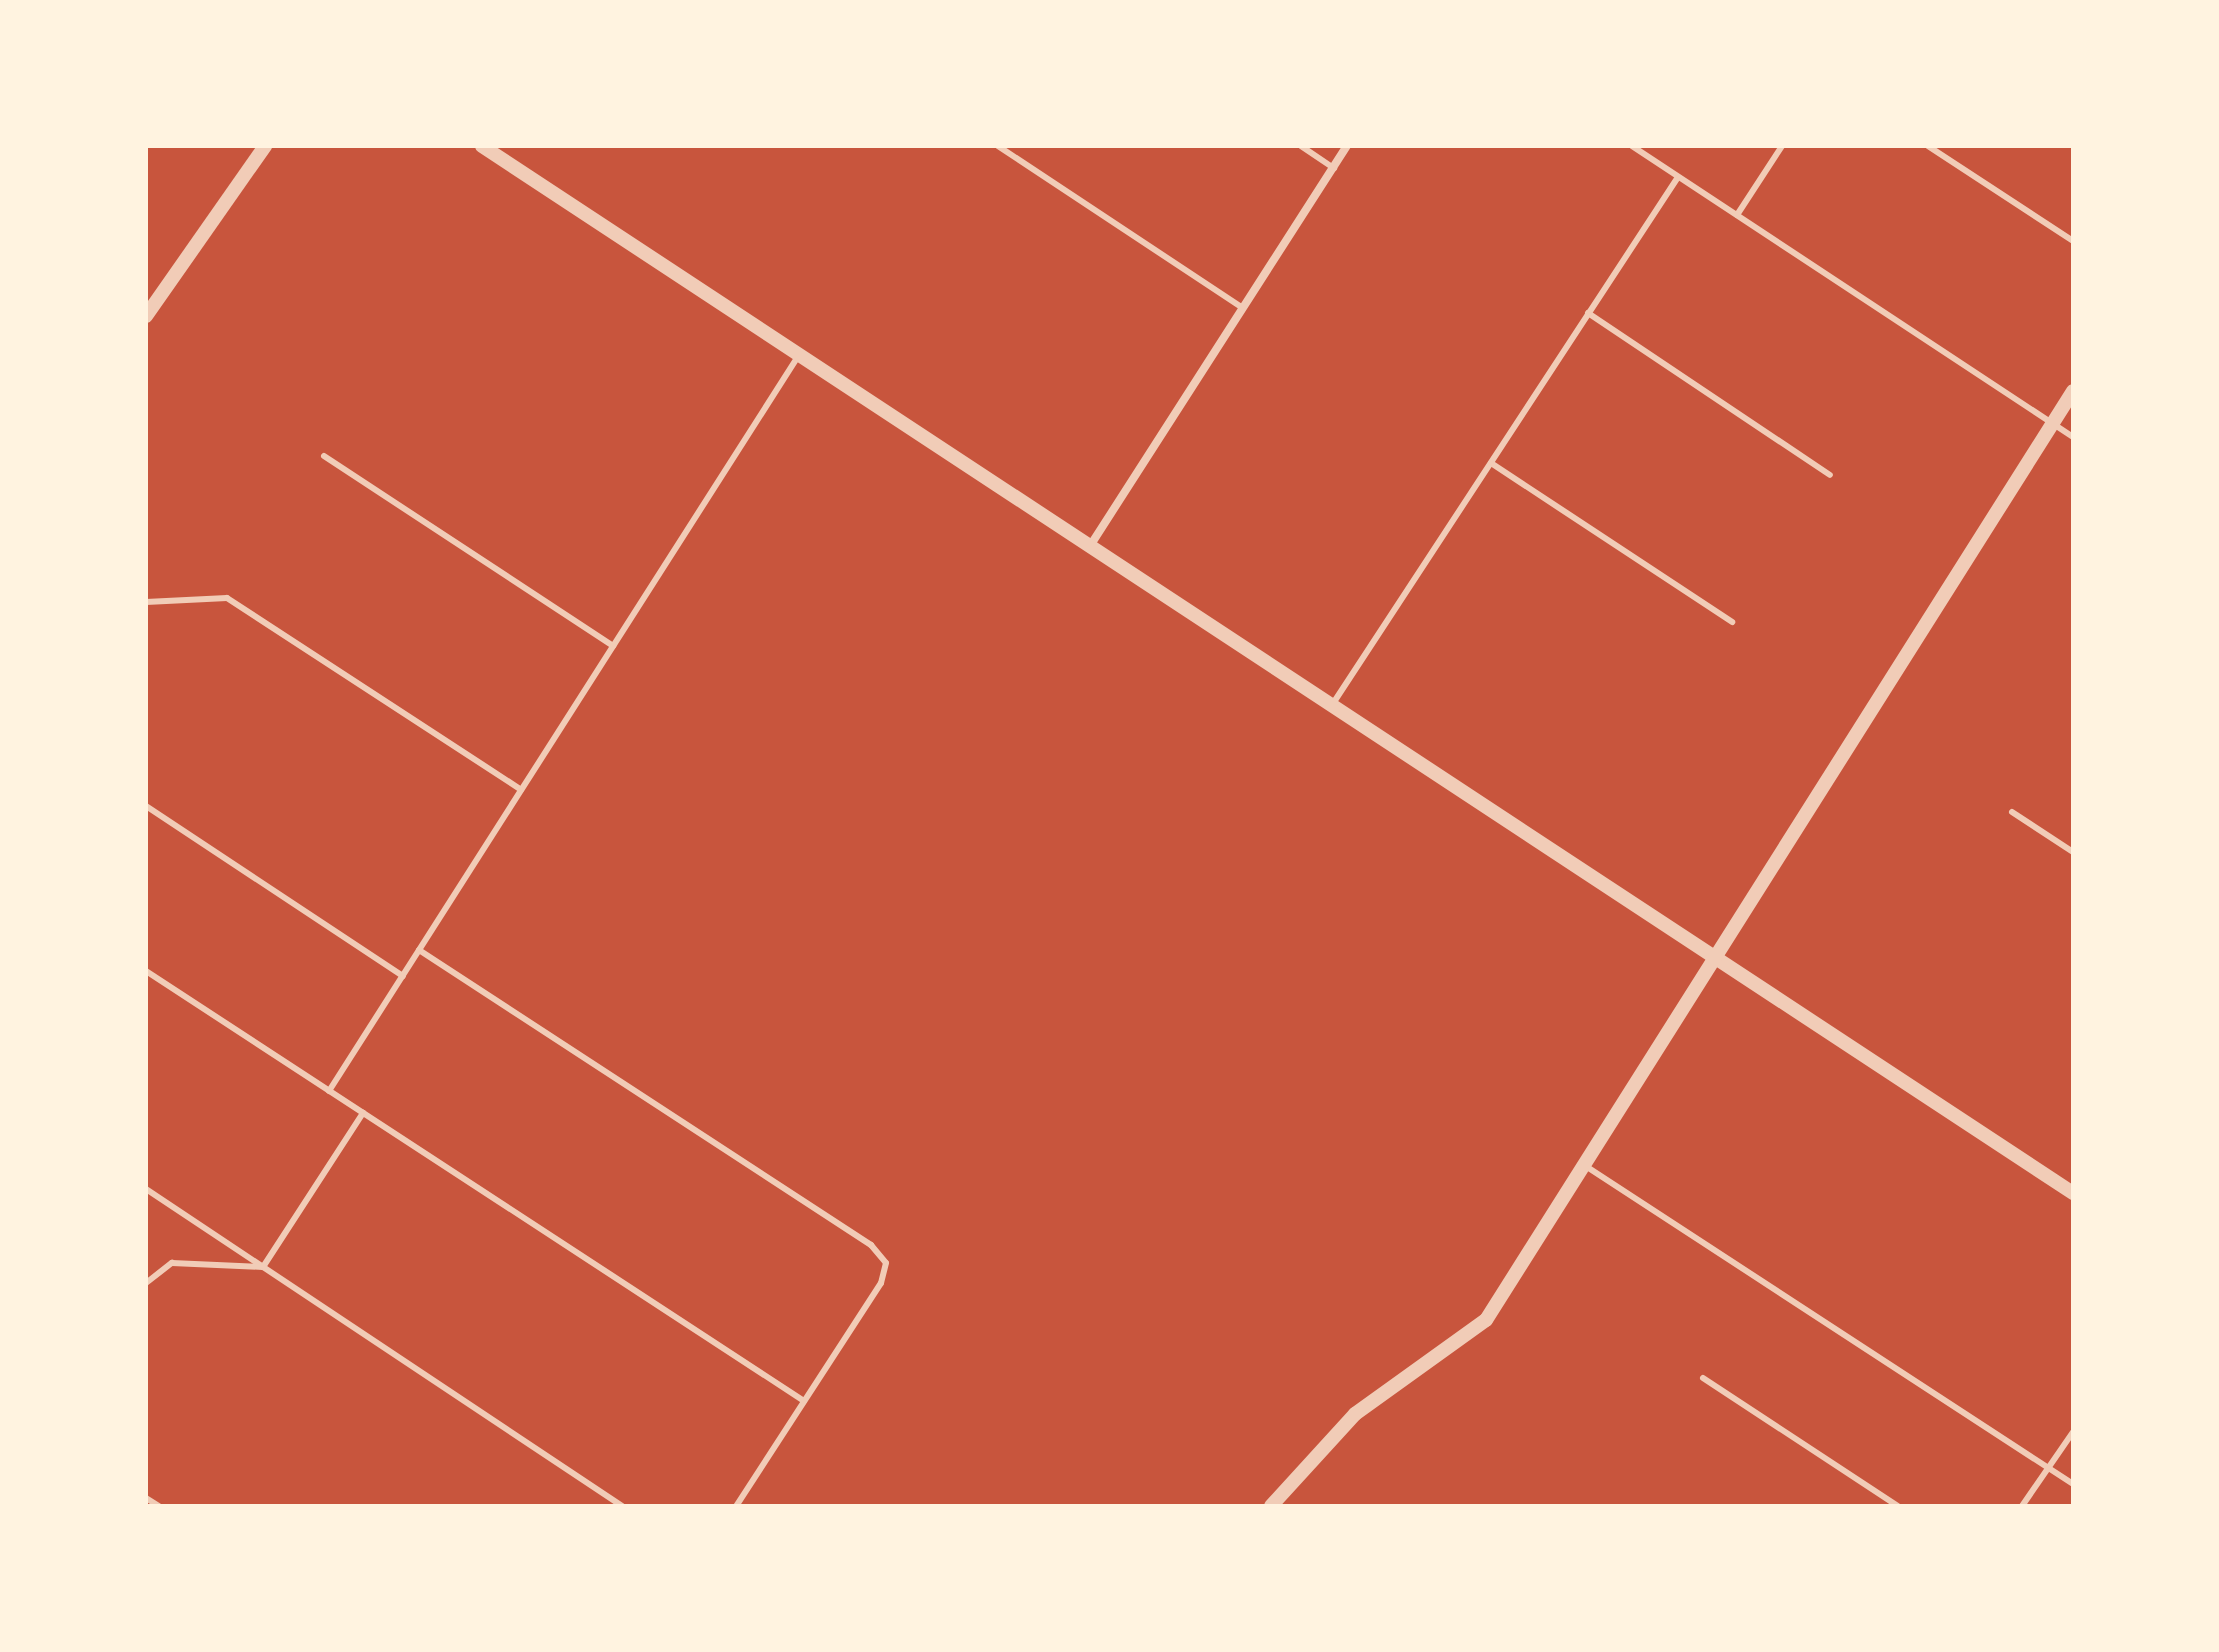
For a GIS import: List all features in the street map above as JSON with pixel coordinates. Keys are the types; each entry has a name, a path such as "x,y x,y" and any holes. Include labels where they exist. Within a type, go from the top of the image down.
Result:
{"street":[{"path":"146,316 265,146"},
{"path":"482,146 2073,1193"},
{"path":"1090,546 1347,146"},
{"path":"1271,1506 1355,1414 1486,1320 2073,391"}],"lane":[{"path":"998,146 1243,308"},
{"path":"1301,146 1334,168"},
{"path":"1632,146 2073,437"},
{"path":"1737,215 1782,146"},
{"path":"1928,146 2073,241"},
{"path":"1332,705 1678,177"},
{"path":"1588,313 1830,475"},
{"path":"329,1091 799,355"},
{"path":"324,456 613,646"},
{"path":"1491,463 1732,622"},
{"path":"146,602 227,598 521,790"},
{"path":"146,806 403,976"},
{"path":"2012,812 2073,852"},
{"path":"419,950 871,1245 886,1263 881,1283 736,1506"},
{"path":"146,971 804,1401"},
{"path":"263,1267 363,1113"},
{"path":"1584,1165 2073,1484"},
{"path":"146,1189 622,1506"},
{"path":"146,1283 172,1263 263,1267"},
{"path":"1703,1378 1898,1506"},
{"path":"2022,1506 2073,1432"},
{"path":"146,1498 159,1506"}]}
